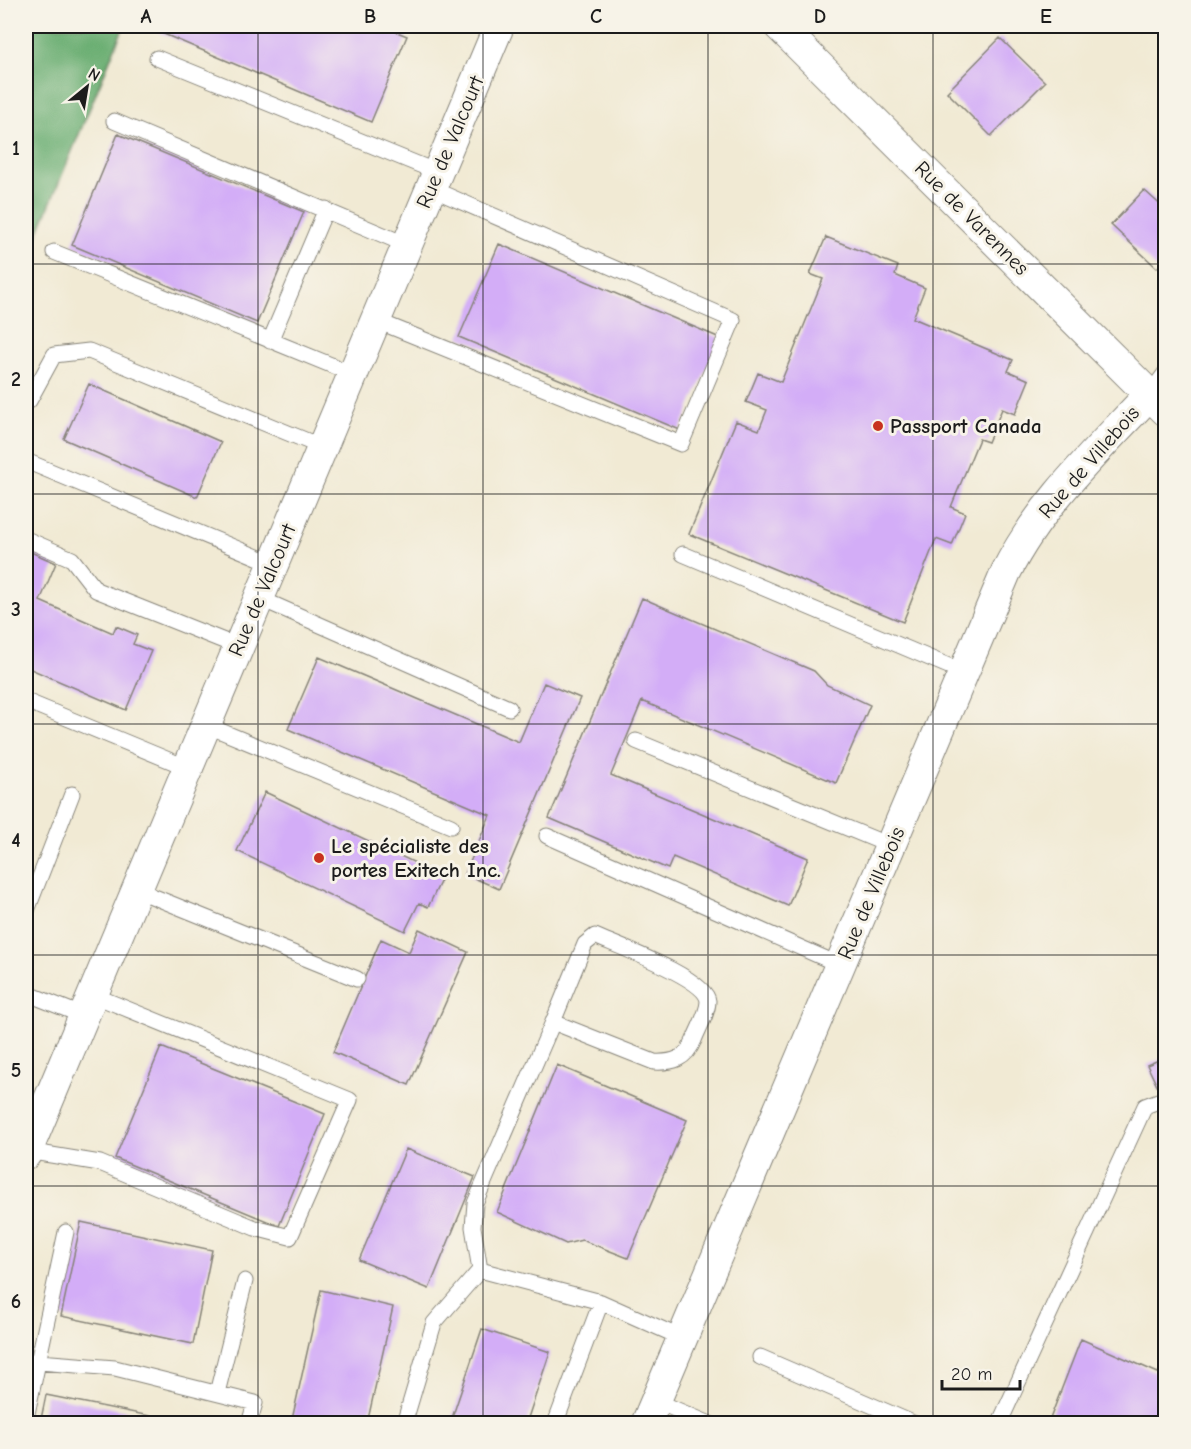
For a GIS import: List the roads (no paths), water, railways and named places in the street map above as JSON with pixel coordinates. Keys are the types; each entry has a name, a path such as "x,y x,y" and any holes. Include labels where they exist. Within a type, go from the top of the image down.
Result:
{"street":[{"name":"Rue de Valcourt","path":"26,1153 499,26"},
{"name":"Rue de Varennes","path":"779,26 1160,392"},
{"name":"Rue de Villebois","path":"651,1412 1022,540 1053,501 1160,392"}],"lane":[{"path":"157,58 434,180 733,320 681,444 375,320"},
{"path":"114,122 326,209 407,245"},
{"path":"270,340 326,209"},
{"path":"54,252 353,374"},
{"path":"29,401 54,355 89,351 322,447"},
{"path":"26,461 273,564"},
{"path":"26,539 72,559 96,590 239,647"},
{"path":"682,554 965,672"},
{"path":"259,598 509,708"},
{"path":"26,701 188,768"},
{"path":"206,725 451,826"},
{"path":"636,741 891,846"},
{"path":"26,913 72,794"},
{"path":"547,836 840,965"},
{"path":"137,890 357,979"},
{"path":"480,1270 473,1227 476,1203 585,944 595,936 690,979 706,995 708,1004 692,1045 680,1060 666,1063 654,1062 553,1022"},
{"path":"26,993 89,1005 350,1100 290,1237 255,1228 100,1163 26,1153"},
{"path":"999,1424 1145,1106 1166,1098"},
{"path":"26,1418 31,1361 66,1232"},
{"path":"480,1270 601,1302 682,1338"},
{"path":"404,1424 434,1323 480,1270"},
{"path":"217,1393 245,1281"},
{"path":"555,1424 601,1302"},
{"path":"760,1357 915,1424"},
{"path":"31,1361 116,1368 255,1402 249,1424"},
{"path":"651,1412 710,1424"}],"place":[{"name":"Passport Canada","path":"878,426"},
{"name":"Le spécialiste des portes Exitech Inc.","path":"319,858"}]}
